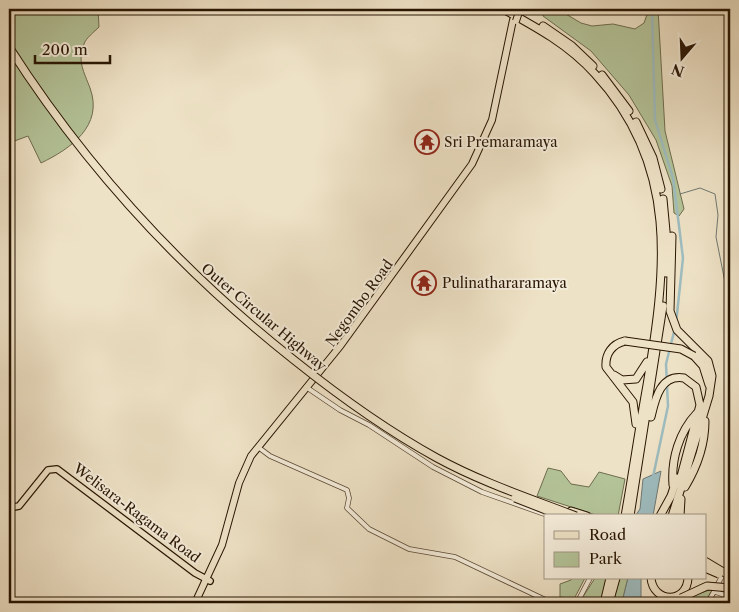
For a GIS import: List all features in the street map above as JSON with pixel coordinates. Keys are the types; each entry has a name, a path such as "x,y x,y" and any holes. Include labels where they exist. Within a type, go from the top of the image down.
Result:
{"highway":[{"path":"503,9 554,39 585,64 608,90 632,125 654,178 659,198 663,244 660,296 625,514"},
{"path":"517,9 556,34 588,60 603,76 636,122 665,191 671,227 672,257 669,302 676,327 708,362 712,385 699,418 672,514"},
{"name":"Negombo Road","path":"197,603 227,540 244,478 258,448 342,346 481,156 499,109 508,48 517,9"},
{"name":"Outer Circular Highway","path":"9,47 46,104 84,155 119,197 182,262 242,317 322,382 401,437 476,477 571,514"},
{"name":"Outer Circular Highway","path":"9,55 53,120 116,200 180,266 246,326 356,413 415,450 476,482 556,514"},
{"path":"630,514 661,324 667,263 665,212 658,175"},
{"path":"625,343 613,350 609,357 608,366 613,374 622,380 631,381 636,379 645,368 660,296"},
{"path":"630,484 636,409 628,394 610,376 605,361 611,348 625,343 681,349 693,357 706,372 708,392 679,486 661,514"},
{"path":"637,473 655,399 663,385 671,379 678,377 692,383 698,392 699,418 679,486"},
{"path":"680,514 679,486 673,467 683,433 699,418"},
{"path":"679,486 699,418"},
{"path":"549,505 580,514"},
{"path":"706,562 730,578"},
{"path":"706,568 730,578"},
{"path":"706,573 730,584"},
{"path":"604,603 610,580"},
{"path":"609,603 615,580"},
{"path":"650,580 651,588 660,598 667,601 681,598 707,586 730,588"},
{"path":"651,580 654,589 662,597 668,598 679,596 684,591 687,580"}],"main road":[{"name":"Welisara-Ragama Road","path":"9,508 19,506 48,470 57,470 195,573 208,580"}],"street":[{"path":"308,389 340,410 369,425 433,467 482,492 544,514"},
{"path":"258,448 273,457 347,490 349,498 347,508 369,529 409,549 455,557 552,603"},
{"path":"707,603 716,592 721,577 730,566"},
{"path":"577,603 589,580"},
{"path":"716,592 730,598"}],"green space":[{"path":"9,9 98,9 99,27 88,37 81,56 82,66 93,102 92,114 88,125 73,143 41,163 28,136 9,143"},
{"path":"649,9 658,9 665,131 684,209 679,216 674,213 672,186 656,140 629,95 591,51 543,16 542,10 559,10 581,23 592,26 613,24 635,29 644,23"},
{"path":"548,468 561,471 571,484 589,487 599,472 625,479 618,514 593,514 537,496"},
{"path":"571,580 584,580 574,599 560,597 560,584"},
{"path":"594,580 607,580 601,603 579,603"},
{"path":"619,580 628,580 623,598 629,603 612,603"},
{"path":"713,589 704,603 687,603 694,595"}],"water":[{"path":"661,471 653,514 636,514 640,509 643,479"},
{"path":"628,580 641,580 641,603 629,603 623,598"}],"waterway":[{"path":"652,9 655,120 673,178 683,258 676,323"},
{"path":"680,194 700,188 715,194 718,215 716,237 730,307"},
{"path":"653,477 668,406 666,364 675,328"}],"place":[{"name":"Sri Premaramaya","path":"427,142"},
{"name":"Pulinathararamaya","path":"424,283"}]}
